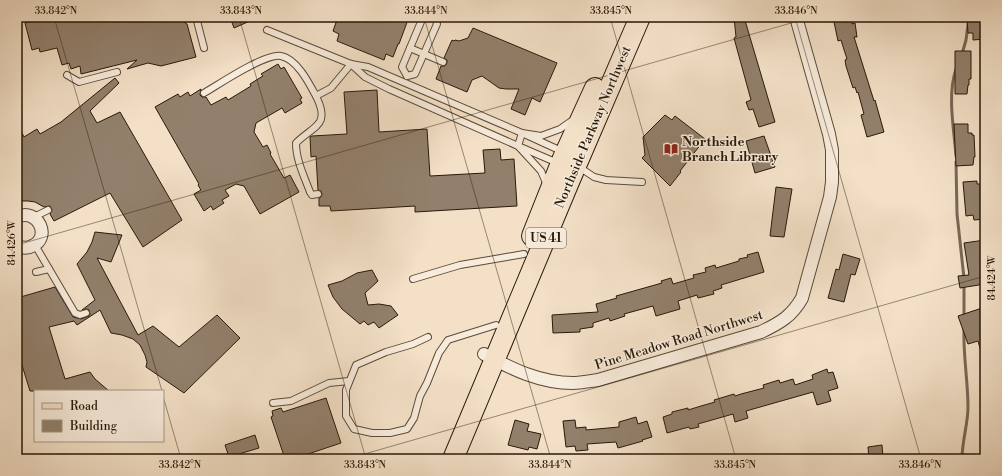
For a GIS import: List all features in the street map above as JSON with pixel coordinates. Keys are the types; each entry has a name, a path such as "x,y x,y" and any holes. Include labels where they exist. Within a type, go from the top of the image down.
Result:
{"main road":[{"name":"Northside Parkway Northwest","path":"453,459 489,357 496,325 550,191 570,162 584,113 626,17"},
{"name":"Northside Parkway Northwest","path":"440,459 489,357 570,162 640,17"}],"street":[{"name":"Pine Meadow Road Northwest","path":"489,357 519,372 544,380 572,383 598,380 761,332 775,325 796,308 802,298 830,197 833,163 829,134 796,17"},
{"path":"17,217 24,215 34,217 38,221 42,231 41,236 35,245 25,248 17,246"}],"lane":[{"path":"196,17 204,48"},
{"path":"406,79 402,67 423,17"},
{"path":"400,94 406,79 415,74 437,24 435,17"},
{"path":"267,30 351,64 368,67 406,79 557,149 570,162 594,177 606,180 642,182"},
{"path":"410,48 442,62"},
{"path":"204,93 235,74 264,60 280,56 288,59 296,65 306,78 322,107 321,121 317,127 305,134 296,143 299,164 310,192 312,194 318,194"},
{"path":"351,64 365,77 400,94 553,161 570,162"},
{"path":"316,96 331,88 351,64"},
{"path":"67,75 79,82 117,72"},
{"path":"522,133 541,136 560,129 584,113"},
{"path":"518,146 522,133"},
{"path":"518,146 541,171 550,191"},
{"path":"34,217 48,210"},
{"path":"35,245 75,313 80,315 86,313"},
{"path":"413,279 460,265 524,254"},
{"path":"36,272 49,269"},
{"path":"428,337 413,344 386,352 356,364 346,390 346,416 354,429 372,433 390,433 407,429 414,418 420,396 439,353 448,340 496,325"},
{"path":"273,403 290,401 329,383 349,381"}],"building":[{"path":"50,17 176,17 187,24 196,57 161,66 148,63 127,69 137,60 81,74 80,66 71,69 69,63 62,65 57,48 40,52 39,48 32,50 25,23"},
{"path":"230,17 259,17 234,28"},
{"path":"338,17 409,17 393,57 386,54 384,60 337,41 339,34 333,31"},
{"path":"734,17 744,17 775,122 759,127 753,109 749,110 746,102 751,100 734,38 736,37"},
{"path":"833,17 851,17 852,24 855,23 857,37 854,37 884,132 867,137 861,115 864,114 858,92 857,93 855,87 853,88 846,66 845,60 847,59 841,40 838,41"},
{"path":"985,17 985,39 973,40 973,33 968,33 967,18"},
{"path":"473,28 557,63 540,102 532,98 525,115 511,109 519,89 499,88 482,76 472,80 467,92 436,79 441,66 445,66 447,63 447,60 444,58 452,40 459,41 468,38"},
{"path":"955,51 971,51 971,79 969,79 967,94 955,94"},
{"path":"278,64 281,69 284,67 302,98 300,99 302,103 285,113 282,108 256,123 254,132 263,147 267,145 271,153 270,154 284,178 290,175 299,192 260,214 244,186 236,184 225,190 229,196 222,200 224,203 213,210 211,206 204,211 194,194 201,190 198,185 199,184 155,107 178,94 180,97 188,92 190,96 201,89 200,95 202,97 206,97 211,105 226,97 228,100 251,86 250,84 263,76 261,74"},
{"path":"115,78 119,83 90,111 97,123 120,112 182,220 143,247 110,193 54,221 50,214 52,210 50,206 44,207 35,202 17,201 17,123 24,137 37,129 40,134 61,122"},
{"path":"377,90 379,132 427,129 430,176 485,173 483,150 500,149 501,160 514,159 517,206 415,212 415,206 331,211 330,206 319,206 319,198 322,194 321,191 318,190 316,156 311,157 310,137 347,134 344,92"},
{"name":"Northside Branch Library","path":"665,115 672,120 675,116 705,139 670,186 642,158 645,155 643,137"},
{"path":"954,124 968,124 968,133 972,133 972,135 974,135 975,157 973,165 956,166"},
{"path":"764,136 775,167 755,173 746,141"},
{"path":"977,181 977,184 981,184 983,206 985,206 985,219 974,220 973,215 966,216 963,182"},
{"path":"776,187 792,189 784,237 770,236"},
{"path":"95,232 122,235 111,262 97,258 138,335 153,326 179,347 217,315 240,338 184,393 146,367 147,362 145,355 140,345 133,339 111,333 100,310 77,325 74,321 49,327 65,379 90,372 95,379 108,390 30,391 17,349 17,298 55,287 73,317 81,319 89,316 89,310 82,310 95,300 77,264 87,252"},
{"path":"985,240 985,284 960,288 958,276 969,275 964,243"},
{"path":"758,252 764,272 721,285 722,288 713,291 714,294 698,298 697,295 678,301 680,309 656,316 653,306 624,314 625,316 610,321 609,318 593,323 593,327 580,329 580,332 553,333 552,315 598,312 596,304 617,298 616,296 662,283 661,281 671,278 673,284 694,278 693,275 706,272 705,268 715,265 716,268 739,261 739,259 748,257 747,255"},
{"path":"843,254 860,259 855,275 851,274 844,302 828,298 836,269 839,270"},
{"path":"372,270 378,281 365,293 368,305 379,304 391,306 398,315 379,328 374,322 368,325 364,321 360,324 342,309 333,297 328,285 342,281 357,273"},
{"path":"985,307 985,358 983,359 978,341 968,344 958,316"},
{"path":"827,369 828,373 833,372 838,388 828,391 831,401 817,405 813,392 746,411 748,418 735,422 733,414 698,424 699,427 690,429 689,427 667,433 663,417 672,414 672,412 688,408 688,410 715,402 714,400 734,394 735,396 764,388 763,385 779,380 780,383 793,379 795,385 813,379 812,375"},
{"path":"326,398 341,443 305,455 306,459 285,459 271,417 273,416 272,411 281,408 283,412"},
{"path":"636,417 638,424 647,421 652,437 618,448 616,442 587,444 588,450 576,451 575,446 566,447 563,421 575,420 576,428 586,427 586,430 619,427 619,422"},
{"path":"515,420 529,424 527,431 541,434 537,449 529,447 528,450 508,445"},
{"path":"255,435 259,448 229,457 225,445"},
{"path":"882,445 883,458 869,459 868,447"}],"waterway":[{"path":"962,54 966,40 969,17"},
{"path":"956,69 953,79 952,101 956,156"},
{"path":"956,162 957,214 964,278"},
{"path":"964,284 964,318"},
{"path":"962,459 968,407 964,329"}],"place":[{"name":"Northside Branch Library","path":"671,149"}]}
